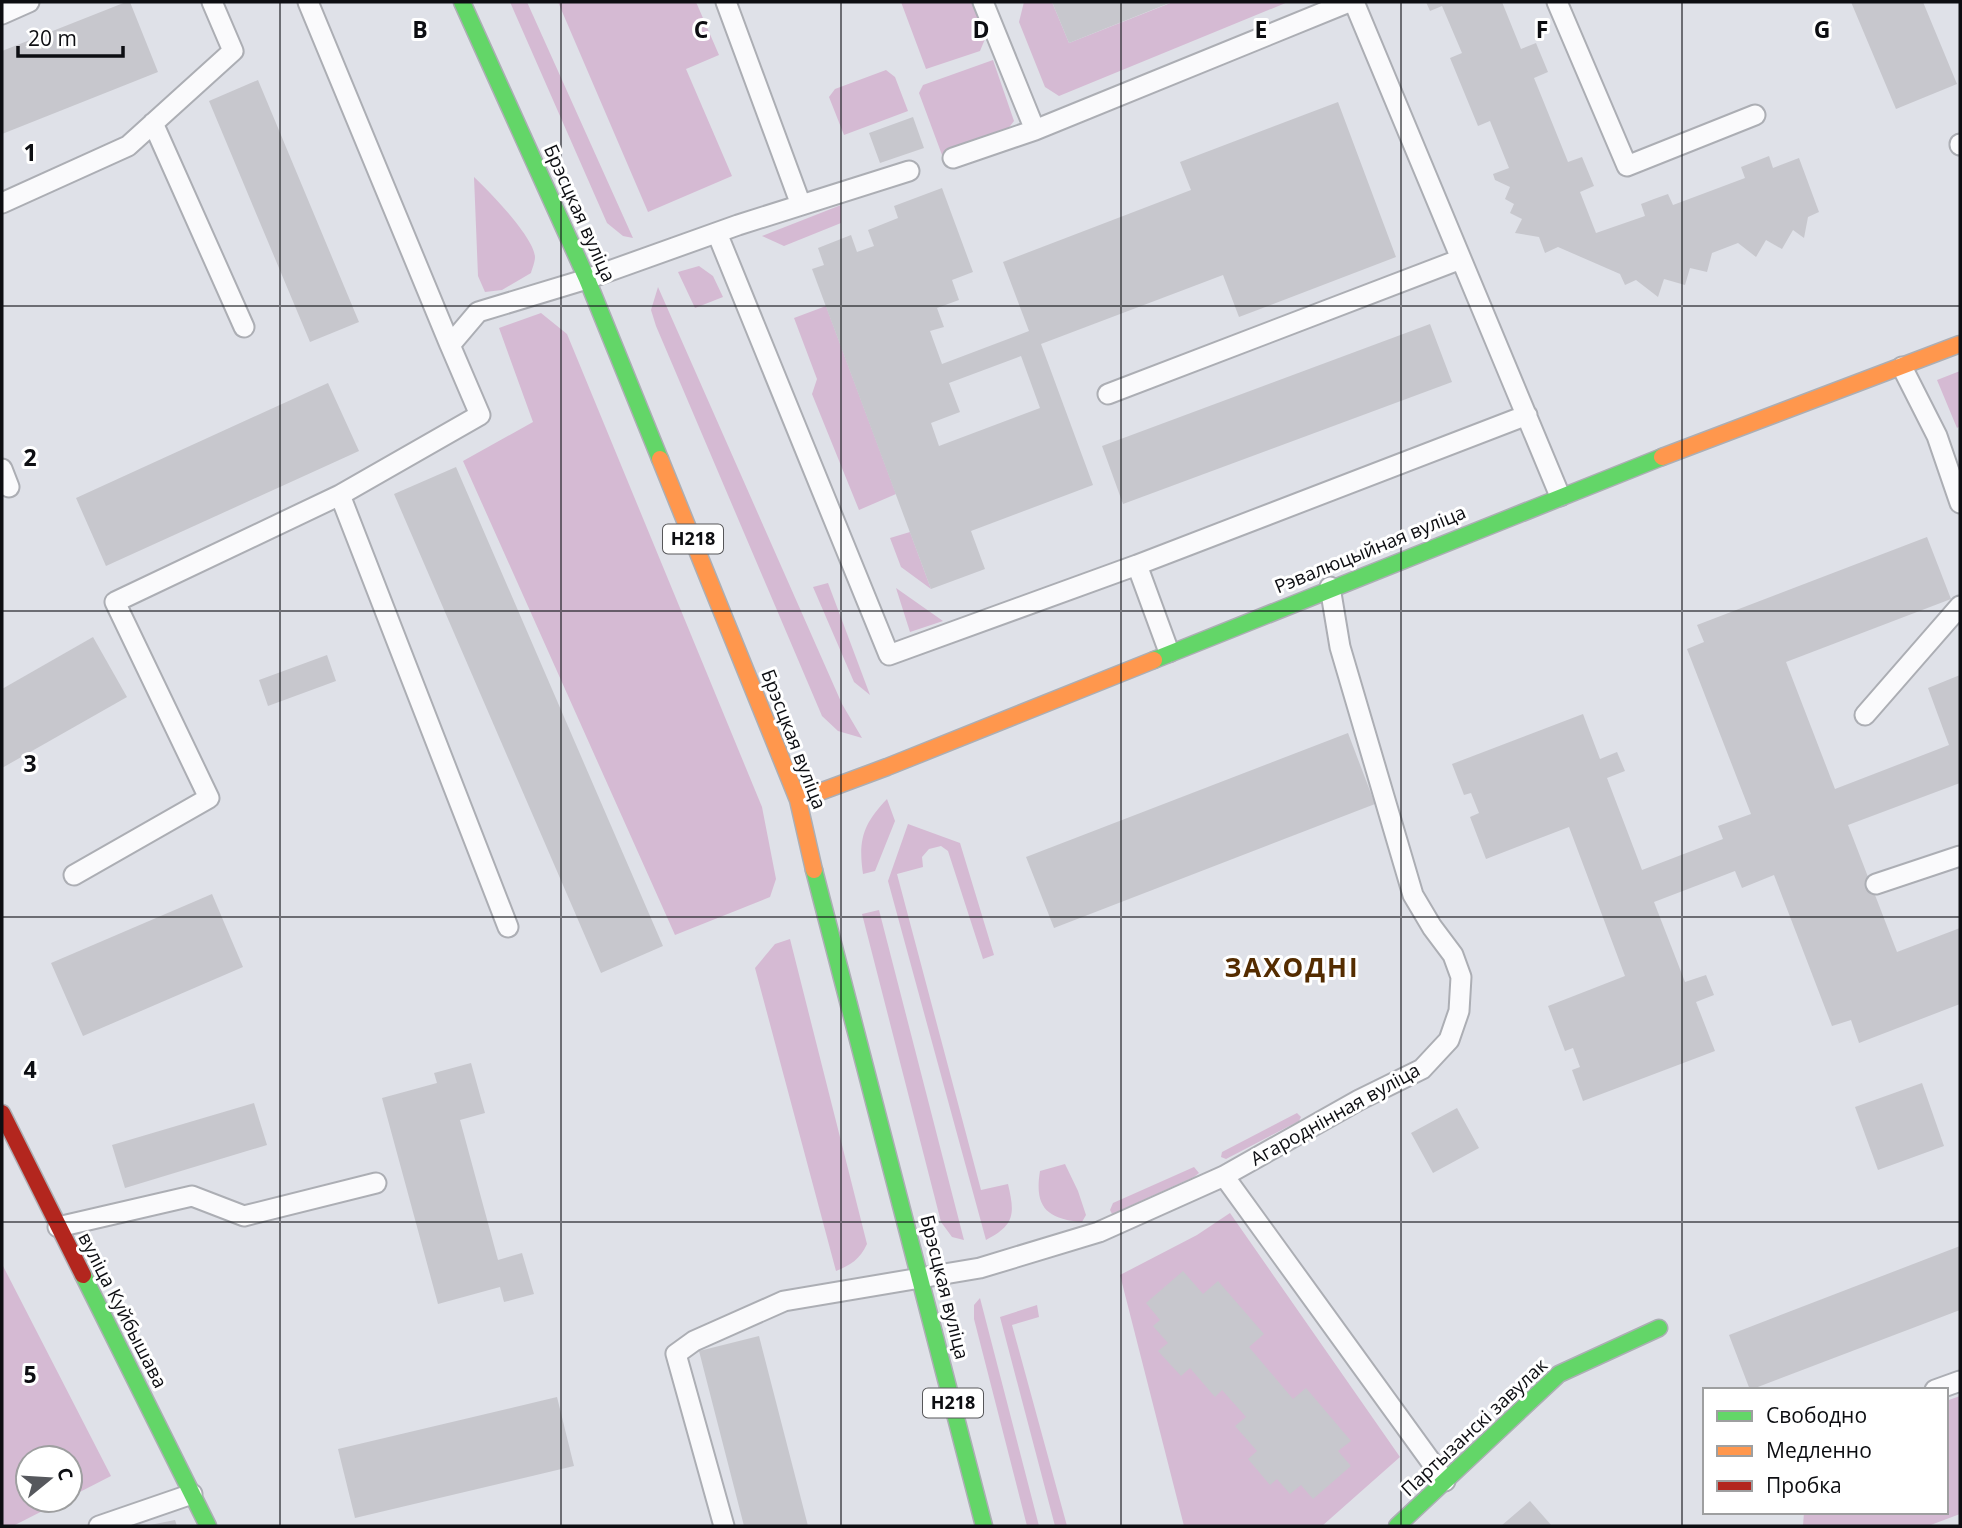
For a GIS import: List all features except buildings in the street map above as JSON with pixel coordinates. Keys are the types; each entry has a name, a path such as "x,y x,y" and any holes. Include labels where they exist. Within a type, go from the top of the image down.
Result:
{"street":[{"name":"Брэсцкая вуліца","path":"462,2 587,279 798,800 821,902 984,1526"},
{"name":"Рэвалюцыйная вуліца","path":"798,800 903,761 1560,496 1960,344"},
{"name":"вуліца Куйбышава","path":"2,1113 208,1526"},
{"name":"Партызанскі завулак","path":"1396,1526 1559,1374 1659,1328"}],"lane":[{"path":"2,14 29,2"},
{"path":"2,203 128,146 233,51 212,2"},
{"path":"74,875 209,798 115,602 340,495 480,415 308,2"},
{"path":"726,2 801,205"},
{"path":"982,2 1035,130"},
{"path":"953,158 1035,130 1352,2 1560,496"},
{"path":"1557,2 1627,166 1755,115"},
{"path":"153,123 244,327"},
{"path":"450,345 478,312 587,279 717,233 909,171"},
{"path":"717,233 889,655 1137,565 1527,415"},
{"path":"1108,394 1461,259"},
{"path":"1902,367 1937,436 1960,502"},
{"path":"2,469 9,487"},
{"path":"340,495 508,927"},
{"path":"1137,565 1169,652"},
{"name":"Агароднінная вуліца","path":"724,1526 676,1354 694,1341 784,1301 980,1268 1099,1232 1224,1176 1359,1100 1422,1069 1449,1040 1460,1011 1461,977 1453,955 1413,895 1340,647 1330,587"},
{"path":"1864,715 1960,606"},
{"path":"1876,884 1960,856"},
{"path":"1224,1176 1446,1480"},
{"path":"58,1227 192,1196 244,1216 376,1183"},
{"path":"1941,1388 1960,1381"},
{"path":"99,1526 192,1494"}],"shaded area":[{"path":"510,2 527,2 633,238 623,236 607,223"},
{"path":"558,2 696,2 719,55 686,69 732,176 648,212"},
{"path":"901,2 972,2 985,39 980,51 926,69"},
{"path":"1024,2 1052,2 1069,43 1173,2 1288,2 1059,96 1045,87 1019,22"},
{"path":"993,60 1014,121 1007,130 942,155 919,93 923,85"},
{"path":"886,70 895,77 908,111 844,135 829,97 835,89"},
{"path":"474,177 500,203 533,248 535,257 531,273 502,290 485,292 478,276"},
{"path":"841,205 841,223 784,246 762,236"},
{"path":"699,266 713,276 723,297 695,308 678,272"},
{"path":"658,287 842,704 862,738 838,731 822,716 656,326 651,310"},
{"path":"826,306 896,494 859,510 812,394 817,379 794,318"},
{"path":"541,313 567,334 762,807 776,879 770,897 675,935 463,461 533,422 499,328"},
{"path":"1960,371 1960,426 1957,428 1937,380"},
{"path":"910,532 931,589 901,567 890,538"},
{"path":"828,583 870,695 854,682 813,587"},
{"path":"896,588 943,621 910,632"},
{"path":"887,799 895,821 875,871 863,874 861,851 864,833 872,816"},
{"path":"908,824 960,843 994,955 983,959 948,851 941,846 929,849 922,857 923,867 897,874 981,1190 1008,1184 1012,1211 1008,1224 986,1240 888,881"},
{"path":"879,910 964,1240 952,1237 941,1222 862,914"},
{"path":"790,939 867,1244 854,1261 836,1271 755,968 775,944"},
{"path":"1297,1113 1301,1117 1299,1121 1226,1159 1221,1157 1222,1152"},
{"path":"1065,1164 1086,1215 1082,1222 1060,1218 1046,1209 1041,1202 1040,1171"},
{"path":"1194,1167 1199,1173 1194,1177 1112,1214 1110,1210 1113,1203"},
{"path":"1230,1213 1400,1457 1322,1526 1184,1526 1120,1275 1197,1235"},
{"path":"2,1264 111,1476 84,1490 84,1444 14,1444 14,1514 37,1514 13,1526 2,1526"},
{"path":"980,1298 1039,1526 1027,1526 974,1319 974,1305"},
{"path":"1037,1305 1039,1317 1012,1325 1067,1526 1055,1526 1000,1317"},
{"path":"1960,1396 1960,1514 1928,1526 1803,1526 1804,1514 1948,1514 1948,1400"}],"traffic: fast":[{"path":"462,2 587,279 660,459"},
{"path":"1154,660 1662,457"},
{"path":"814,870 984,1526"},
{"path":"83,1275 208,1526"},
{"path":"1397,1526 1559,1374 1659,1328"}],"traffic: slow":[{"path":"1662,457 1960,344"},
{"path":"660,459 798,800 814,870"},
{"path":"798,800 1154,660"}],"traffic: jam":[{"path":"2,1113 83,1275"}],"district":[{"name":"ЗАХОДНІ","path":"1292,968"}]}
